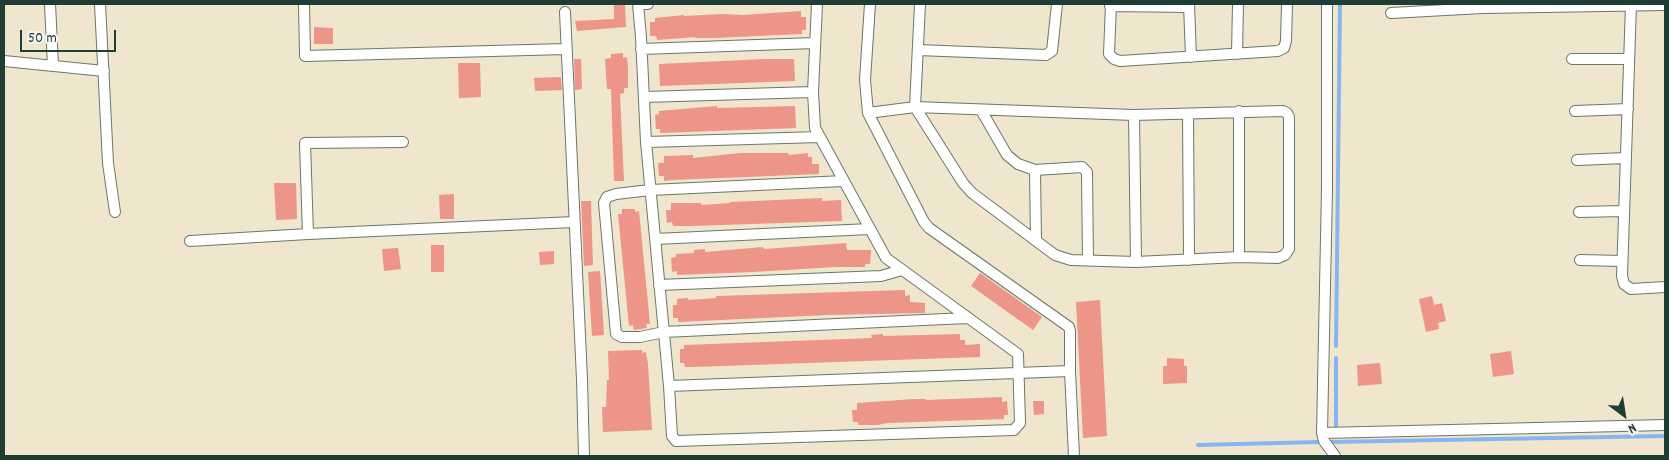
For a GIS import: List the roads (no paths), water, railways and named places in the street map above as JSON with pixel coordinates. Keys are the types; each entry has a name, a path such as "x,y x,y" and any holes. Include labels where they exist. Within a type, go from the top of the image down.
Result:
{"street":[{"path":"50,4 53,66"},
{"path":"100,4 108,163 115,212"},
{"path":"304,4 305,56 566,49"},
{"path":"648,4 638,4 646,142 672,436 681,442 1014,430 1020,423 1018,354 886,258 815,128 812,92 817,4"},
{"path":"870,4 865,80 868,114 924,222 929,228 1069,327 1074,456"},
{"path":"868,114 915,107 1134,115 1283,111 1289,117 1289,249 1285,255 1278,258 1239,257 1136,262 1071,260 1055,255 972,193 963,183 915,107 920,4"},
{"path":"918,50 1046,55 1052,51 1057,4"},
{"path":"1237,54 1238,4"},
{"path":"1191,57 1189,6 1110,5 1108,54 1120,61 1191,57 1278,51 1284,48 1286,41 1287,4"},
{"path":"1327,4 1327,179 1322,433 1324,441 1335,456"},
{"path":"1631,5 1622,276 1624,284 1631,289 1665,287"},
{"path":"1391,14 1430,7 1665,5"},
{"path":"565,12 584,454"},
{"path":"641,49 815,43"},
{"path":"1572,59 1629,59"},
{"path":"4,61 104,71"},
{"path":"644,97 812,92"},
{"path":"1576,111 1628,109"},
{"path":"981,110 1007,155 1018,164 1035,170 1082,167 1086,172 1088,260"},
{"path":"1239,111 1239,257"},
{"path":"1188,114 1189,260"},
{"path":"1134,115 1136,262"},
{"path":"646,142 820,137"},
{"path":"308,234 304,143 403,142"},
{"path":"1576,160 1626,158"},
{"path":"1035,170 1036,240"},
{"path":"844,181 650,190 616,194 607,198 604,203 616,334 622,337 640,337 664,332 967,318"},
{"path":"1579,212 1624,211"},
{"path":"190,241 574,222"},
{"path":"655,238 870,229"},
{"path":"1580,260 1622,261"},
{"path":"660,285 882,276 902,270"},
{"path":"669,386 1070,371"},
{"path":"1322,433 1665,425"}],"waterway":[{"path":"1336,346 1340,4"},
{"path":"1336,358 1336,429"},
{"path":"1329,442 1665,436"},
{"path":"1198,445 1319,442"}]}
